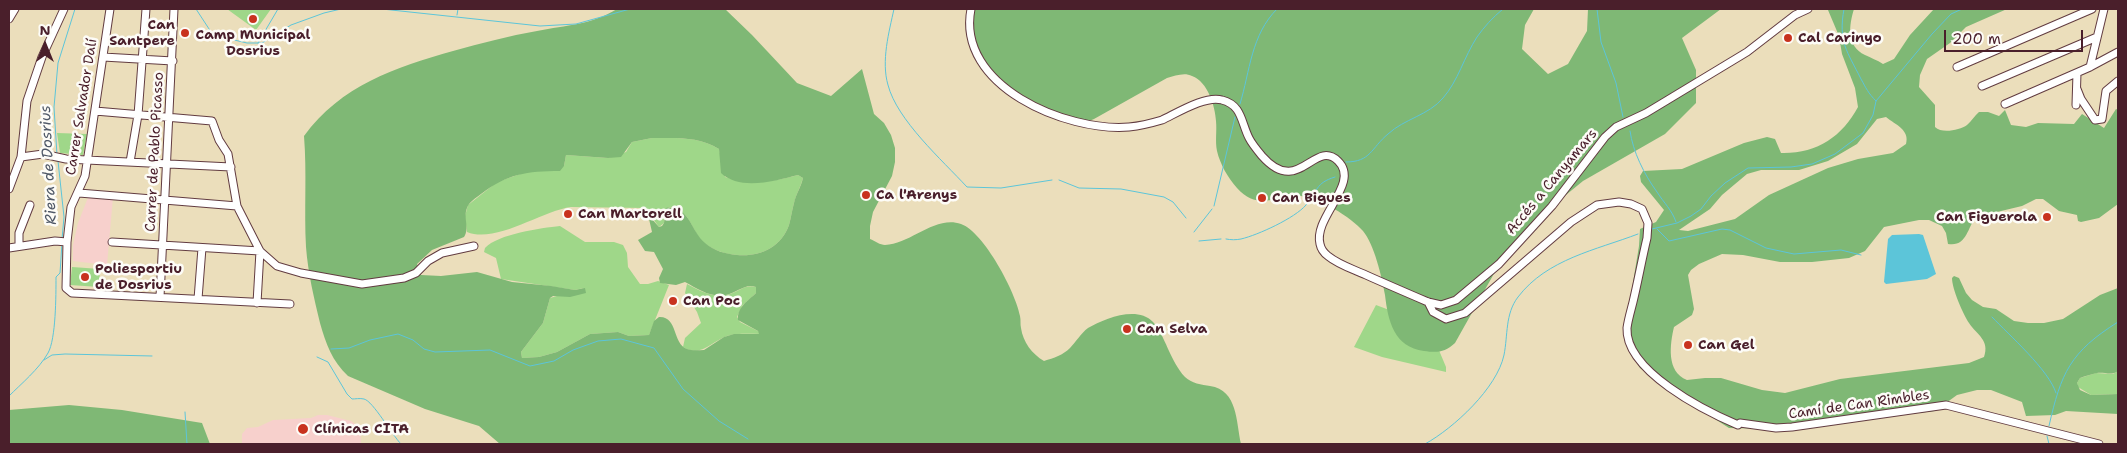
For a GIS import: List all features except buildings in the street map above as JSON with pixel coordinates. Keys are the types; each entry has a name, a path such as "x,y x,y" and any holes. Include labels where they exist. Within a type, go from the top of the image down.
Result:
{"street":[{"path":"9,19 15,9"},
{"path":"9,189 21,157 28,100 42,57 64,9"},
{"name":"Carrer Salvador Dalí","path":"110,9 84,176 79,193 71,207 66,242 66,288 72,293 160,297"},
{"path":"130,162 138,115 146,9"},
{"name":"Carrer de Pablo Picasso","path":"160,297 168,164 174,9"},
{"name":"Accés a Canyamars","path":"971,9 969,26 973,45 981,63 1014,94 1045,112 1070,121 1099,127 1129,127 1160,120 1185,109 1218,99 1229,102 1238,110 1250,140 1279,171 1291,172 1322,157 1335,159 1342,166 1344,181 1320,229 1319,239 1321,248 1330,258 1342,264 1428,302 1441,305 1456,300 1499,264 1552,206 1616,127 1646,112 1740,56 1795,15 1808,9"},
{"path":"1957,67 2092,9"},
{"path":"2090,67 2104,9"},
{"path":"1982,86 2097,37"},
{"path":"2005,104 2090,67 2118,52"},
{"path":"103,57 173,61"},
{"path":"2076,105 2077,72"},
{"path":"2077,89 2081,99 2095,120 2102,119 2106,91 2118,81"},
{"path":"95,111 212,121 219,140 228,154 237,206 260,252 277,266 301,273 362,284 404,278 416,273 428,261 442,253 474,246"},
{"path":"21,157 43,154 66,159 231,167"},
{"path":"79,193 237,206"},
{"name":"Camí de Can Rimbles","path":"1428,302 1433,312 1446,319 1465,313 1584,212 1597,205 1619,202 1631,204 1642,209 1648,222 1647,238 1627,329 1631,345 1647,370 1674,391 1717,416 1738,425 1792,427 1946,405 2099,444"},
{"path":"19,246 19,233 30,205"},
{"path":"9,248 56,240 66,242"},
{"path":"112,242 260,252"},
{"path":"198,299 202,248"},
{"path":"257,303 260,252"},
{"path":"160,297 290,304"}],"shaded area":[{"path":"89,195 113,197 107,265 73,261 73,245 78,223"},
{"name":"Clínicas CITA","path":"318,415 327,415 351,421 360,428 361,444 242,444 242,434 247,428 258,427 273,420 311,418"}],"green space":[{"name":"Camp Municipal Dosrius","path":"227,9 271,9 256,30"},
{"path":"617,9 725,9 797,83 831,96 862,69 874,114 884,123 891,135 895,148 892,176 873,212 870,239 883,245 895,243 932,226 951,222 961,224 970,229 998,264 1017,306 1026,343 1044,361 1064,353 1085,330 1103,321 1120,315 1130,314 1146,317 1157,327 1175,363 1185,377 1190,381 1219,389 1231,400 1241,444 500,444 479,426 425,409 348,376 342,370 327,345 313,295 306,247 304,136 334,104 352,91 390,72 474,45 578,24","holes":["652,138 695,140 719,149 721,173 738,182 769,182 798,175 803,178 785,233 775,245 761,252 737,255 724,253 712,248 700,238 685,214 674,208 666,208 662,226 659,227 651,218 649,219 652,232 638,240 645,251 654,252 663,269 659,278 660,283 676,285 685,282 705,292 720,296 748,286 756,287 756,293 739,311 738,320 758,331 759,334 734,334 724,337 704,350 691,350 682,346 669,321 659,317 654,321 649,335 629,336 618,332 590,334 557,352 539,357 522,358 521,352 543,323 550,298 553,296 570,297 586,293 585,288 575,290 512,282 477,272 441,276 421,275 417,264 432,250 464,237 466,234 466,212 468,206 491,187 518,175 560,171 564,166 566,155 621,157 632,142"]},
{"path":"972,9 1534,9 1525,25 1522,49 1548,74 1568,64 1587,31 1588,9 1721,9 1682,38 1696,70 1696,103 1665,134 1583,181 1550,208 1496,270 1455,343 1444,350 1433,352 1414,349 1399,338 1394,331 1388,314 1382,279 1374,252 1367,237 1358,226 1343,214 1307,197 1300,196 1260,201 1252,199 1237,188 1220,161 1216,147 1214,108 1210,95 1198,79 1186,74 1167,78 1094,119 1082,124 1068,122 1008,87 977,59 971,47 969,33"},
{"path":"1825,9 1854,9 1850,28 1852,41 1859,51 1883,64 1894,59 1910,35 1934,9 2007,9 1966,27 1950,43 1927,59 1920,75 1919,87 1935,105 1935,127 1946,131 1956,130 1967,125 1979,112 1988,112 1999,116 2005,110 2011,125 2026,127 2038,123 2074,124 2082,114 2104,128 2116,109 2118,110 2118,204 2099,218 2081,222 2078,221 2077,215 2059,211 2043,199 2036,199 2022,206 1976,217 1963,240 1954,244 1948,244 1946,233 1942,226 1929,220 1919,220 1884,227 1865,251 1849,258 1812,262 1780,262 1743,255 1722,254 1699,264 1688,275 1694,309 1692,315 1674,327 1671,341 1671,357 1676,371 1687,380 1721,378 1762,390 1785,393 1840,379 1969,363 1984,357 1985,346 1982,338 1969,323 1961,308 1952,283 1954,276 1959,278 1966,293 1972,300 1983,307 1996,309 2014,321 2028,323 2044,323 2063,319 2100,295 2118,288 2118,371 2088,375 2080,378 2077,383 2080,390 2091,395 2118,394 2118,414 2066,411 2055,415 2026,416 2022,402 1991,390 1977,390 1957,395 1935,411 1782,429 1729,428 1640,368 1630,350 1627,319 1640,229 1656,222 1664,210 1641,182 1640,176 1643,171 1682,169 1744,143 1767,137 1775,139 1781,153 1794,153 1817,147 1836,135 1852,118 1858,107 1855,88 1842,54 1839,36 1828,10","holes":["1886,117 1904,131 1907,139 1906,144 1893,153 1858,159 1828,168 1769,195 1735,219 1688,231 1679,230 1710,209 1722,195 1747,174 1761,170 1799,170 1828,161 1857,144 1877,119"]},
{"path":"57,133 87,134 83,155 60,153"},
{"path":"652,138 695,140 719,149 725,177 753,182 770,181 798,175 803,178 789,225 781,240 768,249 753,254 737,255 723,253 702,241 681,211 669,207 665,211 664,223 659,227 645,208 571,207 491,234 479,235 467,232 465,216 468,205 497,182 526,172 564,166 566,155 608,158 626,152 632,142"},
{"path":"560,226 585,242 614,242 623,245 627,253 628,267 640,284 658,281 669,285 649,335 629,336 618,332 590,334 557,352 539,357 522,358 521,352 543,323 550,298 584,288 575,290 501,279 496,258 484,252 485,248 491,243 509,235"},
{"name":"Poliesportiu de Dosrius","path":"72,267 100,269 99,287 70,285"},
{"path":"687,284 707,294 718,296 730,294 746,287 756,287 756,293 742,306 737,317 740,322 758,331 760,334 727,336 701,350 689,350 683,347 685,338 701,323 697,312 685,293"},
{"path":"1376,305 1392,311 1433,336 1446,367 1446,372 1382,357 1354,347"},
{"path":"2118,371 2118,394 2091,395 2078,387 2077,383 2080,378 2096,373 2113,374"},
{"path":"69,405 122,410 202,423 210,444 9,444 9,410"}],"water":[{"path":"1892,235 1923,235 1936,274 1927,279 1886,284 1884,282 1888,239"}],"waterway":[{"name":"Riera de Dosrius","path":"57,155 54,107 58,63 75,9"},
{"name":"Riera de Dosrius","path":"196,9 213,35 247,43 262,43 291,25 341,9"},
{"path":"258,43 278,9"},
{"name":"Riera de Dosrius","path":"382,9 540,26 576,24 630,9"},
{"path":"457,15 458,9"},
{"name":"Riera de Dosrius","path":"894,9 888,37 885,66 888,85 893,98 910,126 933,152 967,187 1001,188 1052,180"},
{"path":"1240,104 1252,54 1268,19 1277,9"},
{"path":"1346,162 1361,160 1366,157 1394,129 1437,104 1453,84 1477,37 1503,9"},
{"path":"1597,9 1601,42 1616,83 1623,117"},
{"path":"1844,9 1842,30 1845,46 1866,88 1876,101"},
{"path":"1652,229 1677,223 1691,216 1701,209 1725,183 1748,168 1791,167 1812,164 1835,154 1863,133 1873,115 1876,101 1932,34 1951,14 1962,9"},
{"path":"1214,206 1235,117"},
{"path":"1630,131 1636,155 1652,185 1676,222"},
{"name":"Riera de Dosrius","path":"58,161 64,217 62,239"},
{"path":"1226,239 1237,240 1248,237 1294,215 1306,205 1320,185 1335,177"},
{"path":"1059,180 1079,188 1121,189 1164,197 1173,202 1186,218"},
{"path":"1194,232 1212,209"},
{"path":"1657,229 1669,241 1722,229 1730,230 1766,248 1794,254 1841,250 1861,255"},
{"path":"1425,444 1461,418 1493,381 1504,355 1511,310 1518,297 1530,284 1543,273 1573,257 1638,234"},
{"path":"1199,241 1221,239"},
{"name":"Riera de Dosrius","path":"9,396 40,365 51,346 55,316 56,277 60,273 62,243"},
{"path":"1992,317 2037,364 2052,384 2056,393"},
{"path":"2049,426 2058,392 2070,365 2089,343 2118,322"},
{"path":"331,349 349,348 370,340 398,334 413,340 424,349 435,352 490,350 530,366 554,361 573,350 598,341 621,339 654,348 683,389 719,421 748,439"},
{"path":"44,360 52,355 65,354 152,356"},
{"path":"317,357 328,362 352,399 368,401 401,444"},
{"path":"185,412 187,444"},
{"path":"2047,436 2049,444"}],"place":[{"name":"Camp Municipal Dosrius","path":"253,19"},
{"name":"Can Santpere","path":"185,33"},
{"name":"Cal Carinyo","path":"1788,38"},
{"name":"Ca l'Arenys","path":"866,195"},
{"name":"Can Bigues","path":"1262,198"},
{"name":"Can Martorell","path":"568,214"},
{"name":"Can Figuerola","path":"2047,217"},
{"name":"Poliesportiu de Dosrius","path":"85,277"},
{"name":"Can Poc","path":"673,301"},
{"name":"Can Selva","path":"1127,329"},
{"name":"Can Gel","path":"1688,345"},
{"name":"Clínicas CITA","path":"303,429"}]}
